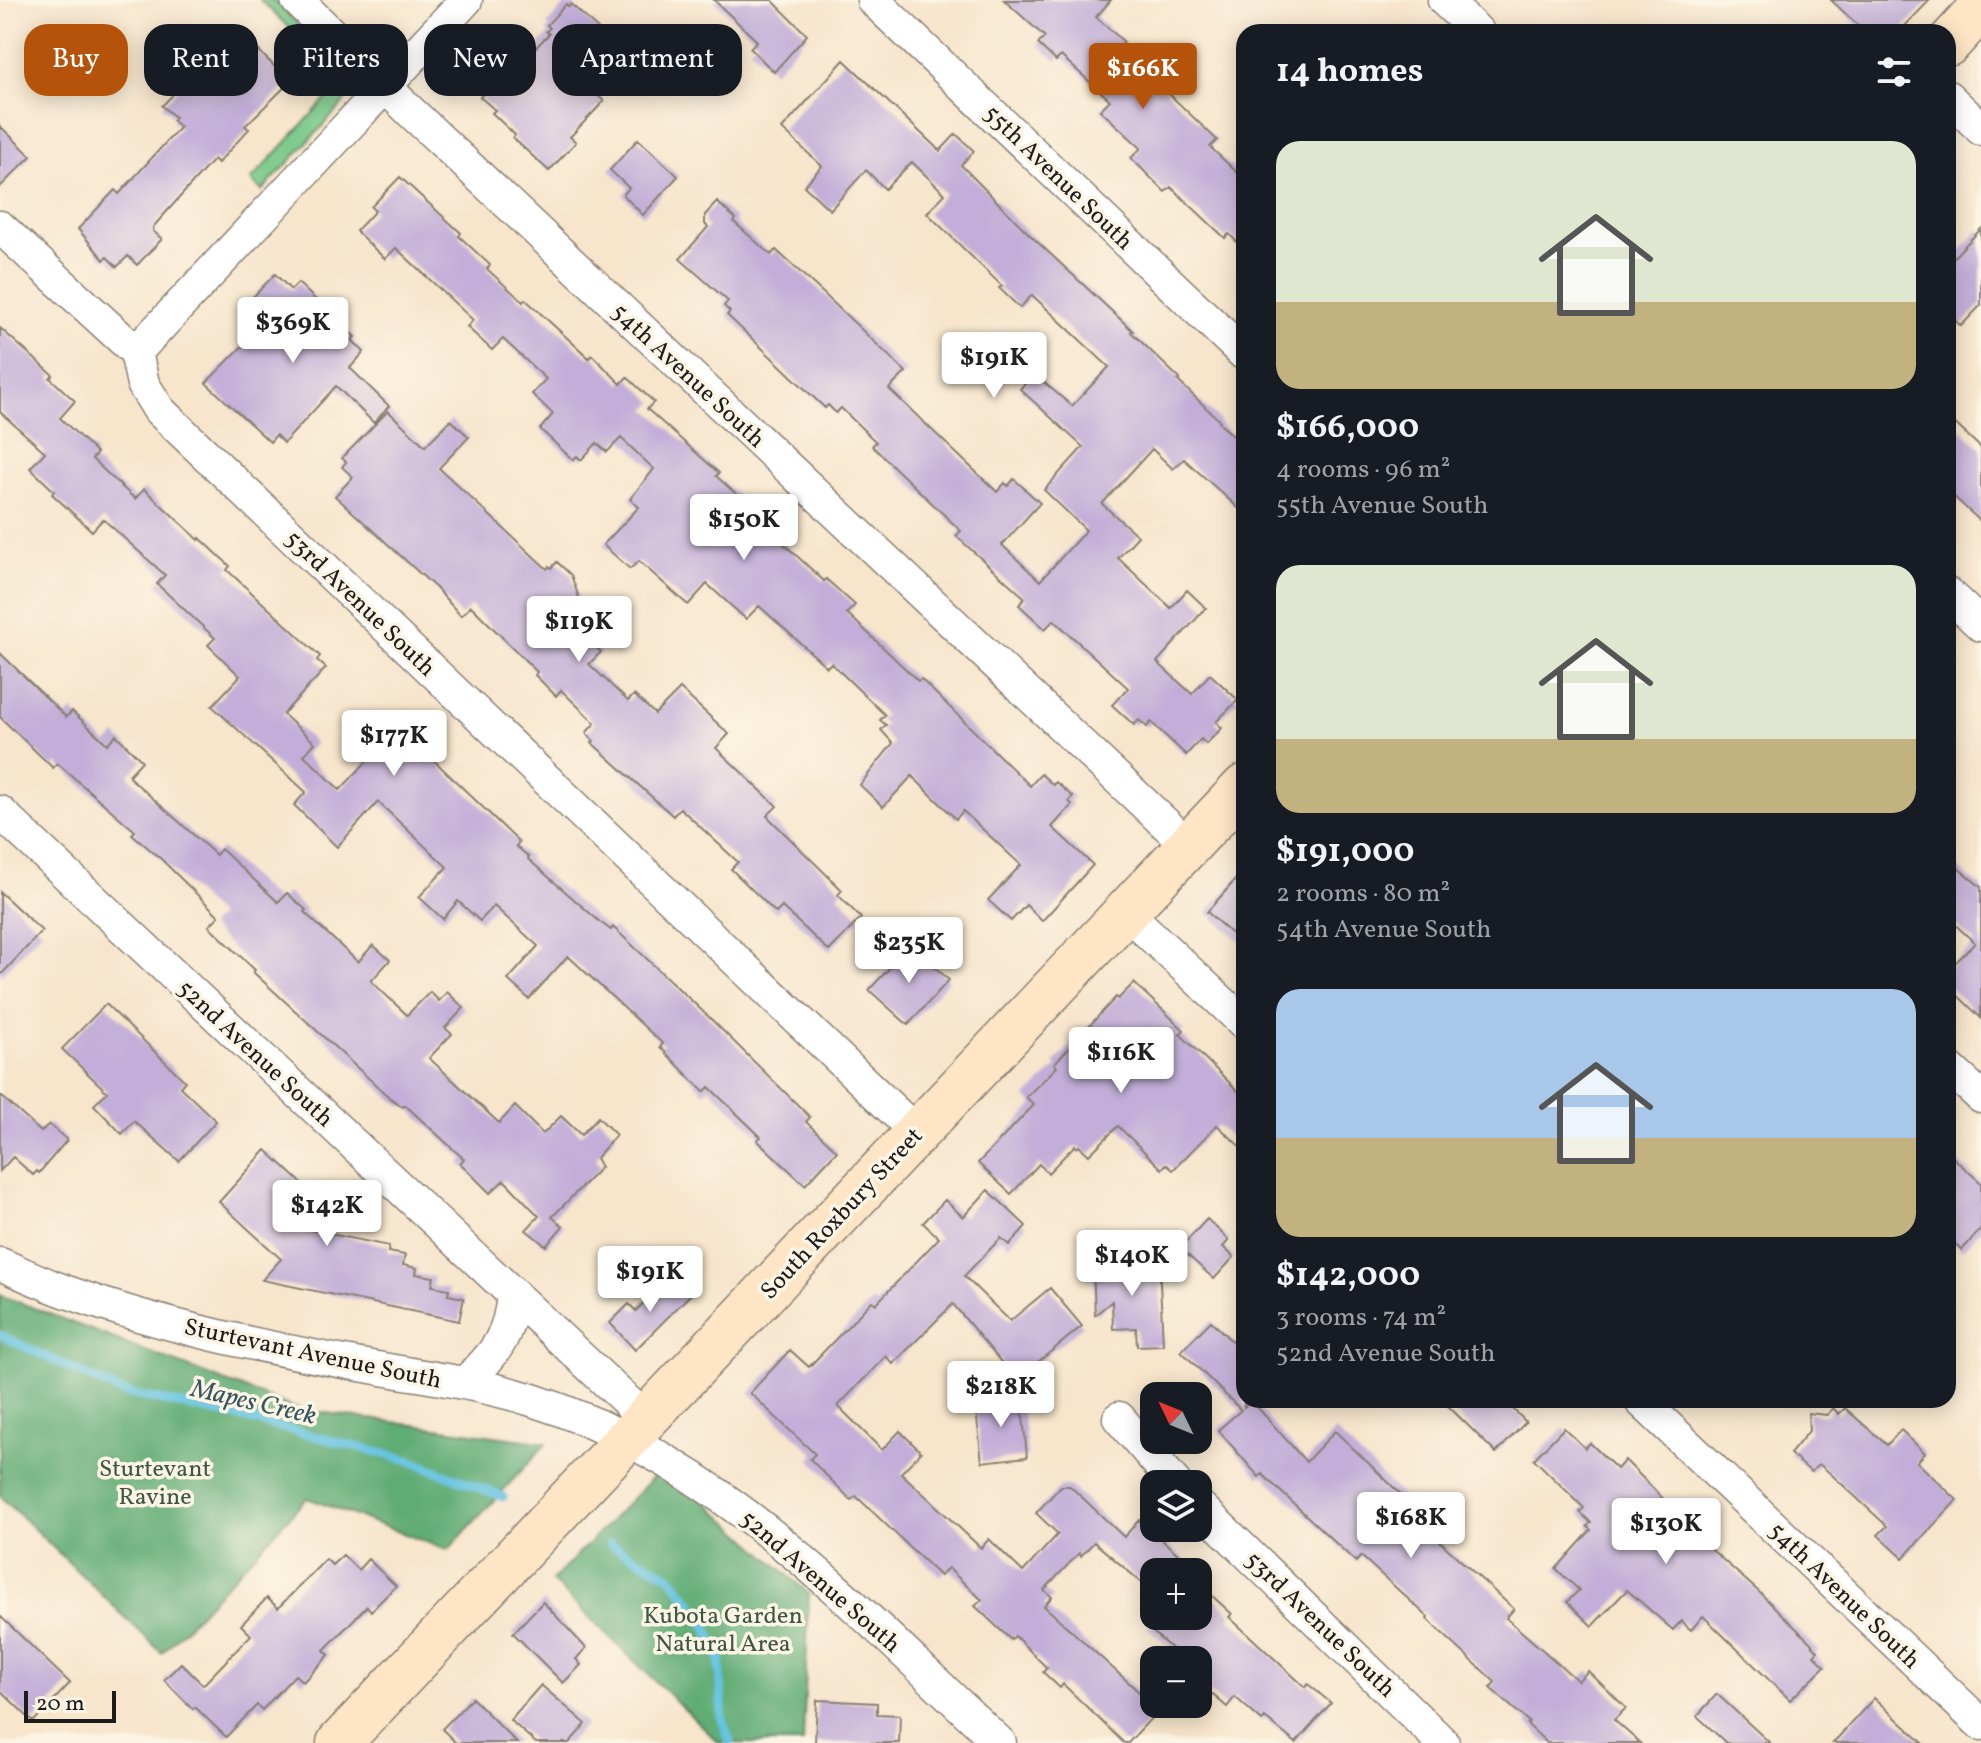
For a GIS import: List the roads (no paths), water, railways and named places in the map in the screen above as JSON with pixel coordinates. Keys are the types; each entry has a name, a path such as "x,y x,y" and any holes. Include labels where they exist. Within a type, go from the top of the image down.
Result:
{"street":[{"name":"54th Avenue South","path":"297,0 322,24"},
{"path":"408,61 466,0"},
{"name":"55th Avenue South","path":"873,0 1236,346"},
{"path":"1444,0 1470,24"},
{"path":"1956,35 1981,8"},
{"path":"0,227 136,352 375,96"},
{"name":"54th Avenue South","path":"397,96 1188,845"},
{"path":"1956,105 1981,129"},
{"name":"53rd Avenue South","path":"136,352 143,384 159,410 916,1132"},
{"path":"1956,602 1981,625"},
{"name":"South Roxbury Street","path":"339,1743 1236,795"},
{"name":"52nd Avenue South","path":"0,812 513,1294 663,1457 777,1537 1000,1743"},
{"path":"1126,912 1236,1015"},
{"path":"1956,1074 1981,1097"},
{"name":"Sturtevant Avenue South","path":"0,1264 72,1294 198,1331 464,1383 636,1429"},
{"path":"464,1383 484,1365 502,1341 511,1317 513,1294"},
{"name":"54th Avenue South","path":"1648,1408 1981,1724"},
{"path":"1119,1418 1164,1470"},
{"name":"53rd Avenue South","path":"1212,1519 1443,1743"}],"waterway":[{"name":"Mapes Creek","path":"0,1335 121,1392 243,1418 409,1460 503,1497"},
{"name":"Mapes Creek","path":"610,1544 670,1576 701,1616 720,1656 722,1717 730,1743"}],"park label":[{"name":"Sturtevant Ravine","path":"155,1482"},
{"name":"Kubota Garden Natural Area","path":"723,1629"}]}
